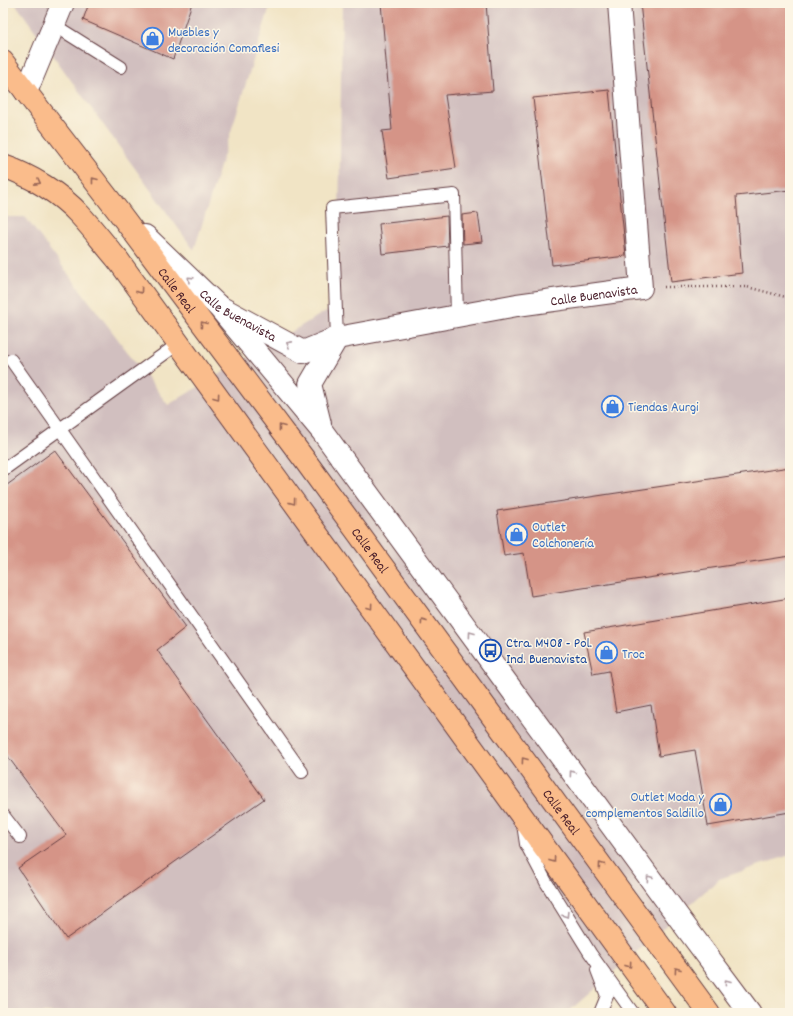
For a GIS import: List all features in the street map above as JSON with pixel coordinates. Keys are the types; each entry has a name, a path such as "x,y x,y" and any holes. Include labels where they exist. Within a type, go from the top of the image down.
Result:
{"main road":[{"name":"Calle Real","path":"3,62 118,211 300,452 708,1013"},
{"path":"7,169 46,187 79,214 118,260 665,1013"}],"street":[{"path":"26,92 63,3"},
{"name":"Calle Buenavista","path":"118,211 218,306 303,352 337,338 518,305 641,288 619,3"},
{"path":"218,306 322,431 750,1013"},
{"path":"322,431 310,384 337,338"}],"lane":[{"path":"54,24 120,66"},
{"path":"337,338 332,208 454,195 457,316"},
{"path":"3,470 178,344"},
{"path":"11,360 302,772"},
{"path":"3,815 20,837"},
{"path":"522,817 526,844 546,882 590,952 633,1013"},
{"path":"590,952 608,996 600,1013"}],"path":[{"path":"641,288 747,287 790,298"}],"shaded area":[{"path":"15,3 271,3 194,250"},
{"path":"342,3 790,3 790,855 719,879 567,1013 3,1013 3,217 25,217 168,405 338,304"}],"building":[{"name":"Muebles y decoración Comaflesi","path":"89,3 192,3 173,59 83,20"},
{"path":"381,3 486,3 493,91 445,95 456,168 389,178 382,131 392,130"},
{"path":"640,3 790,3 790,190 736,196 742,273 671,282"},
{"path":"609,90 626,256 552,265 533,98"},
{"path":"478,213 482,242 463,244 462,215"},
{"path":"447,216 448,246 382,254 379,224"},
{"path":"55,450 186,627 157,650 264,799 66,939 18,868 66,835 3,750 3,488"},
{"path":"790,467 790,556 531,596 524,553 504,556 497,511"},
{"path":"790,598 790,812 708,826 695,750 659,756 651,705 616,712 609,671 593,674 584,632"}],"place":[{"name":"Muebles y decoración Comaflesi","path":"153,39"},
{"name":"Tiendas Aurgi","path":"613,406"},
{"name":"Outlet Colchonería","path":"516,534"},
{"name":"Ctra. M408 - Pol. Ind. Buenavista","path":"490,650"},
{"name":"Troc","path":"607,653"},
{"name":"Outlet Moda y complementos Saldillo","path":"720,804"}]}
